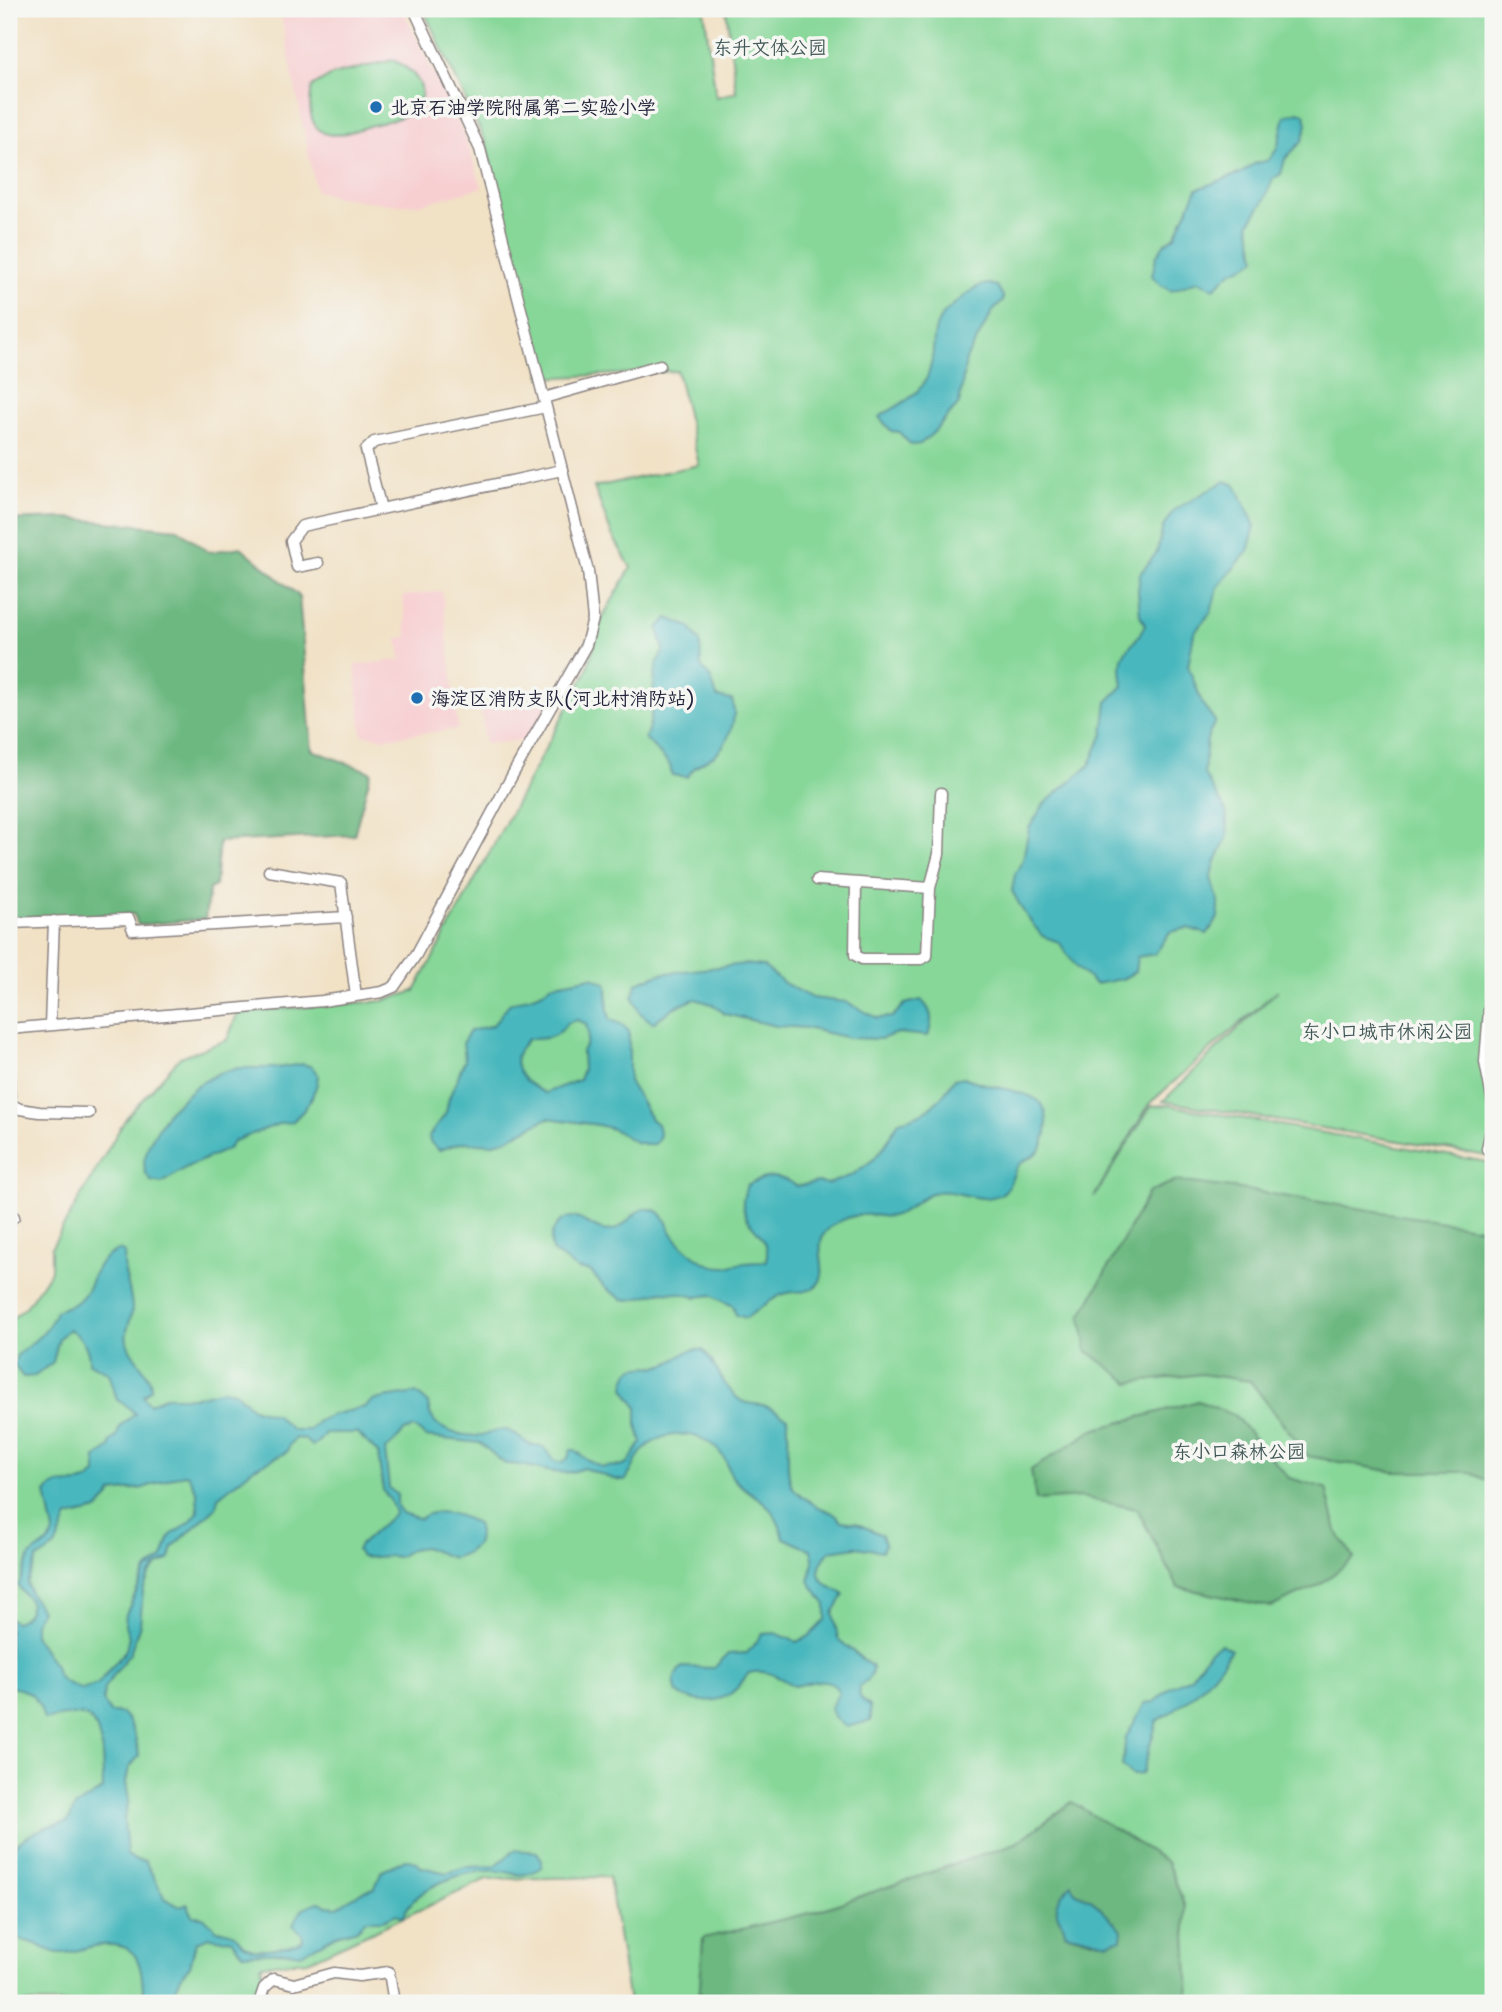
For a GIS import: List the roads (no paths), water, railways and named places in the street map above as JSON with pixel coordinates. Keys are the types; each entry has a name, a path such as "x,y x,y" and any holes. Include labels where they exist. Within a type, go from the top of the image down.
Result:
{"street":[{"path":"9,1029 356,996 394,987 586,645 593,619 588,571 480,149 414,9"},
{"path":"381,509 366,450 374,442 545,402 660,365"},
{"path":"318,563 297,567 291,541 302,527 562,470"},
{"path":"856,883 855,955 862,959 920,959 928,956 930,888 939,854 941,793"},
{"path":"269,871 341,883 356,996"},
{"path":"817,880 930,888"},
{"path":"9,923 129,919 134,930 346,917"},
{"path":"50,1025 54,921"},
{"path":"1493,958 1485,1062 1493,1104"},
{"path":"9,1076 10,1104 20,1109 89,1113"},
{"path":"1493,1119 1487,1149 1493,1150"},
{"path":"259,2003 264,1987 274,1979 294,1984 334,1973 359,1976 389,1972 394,2003"}],"water":[{"path":"1298,112 1305,114 1307,125 1302,141 1285,159 1281,174 1273,179 1249,224 1256,259 1230,273 1214,288 1197,281 1171,291 1160,285 1152,276 1156,257 1165,243 1175,236 1197,189 1269,160 1277,149 1285,116"},
{"path":"989,284 997,286 1003,301 993,311 966,359 959,404 933,433 920,444 911,445 899,432 891,431 879,417 907,400 924,383 932,363 936,326 941,318 971,291"},
{"path":"1225,481 1236,485 1255,526 1248,551 1218,587 1211,612 1194,633 1188,666 1203,705 1215,721 1207,739 1204,774 1226,811 1228,836 1211,878 1218,900 1218,918 1207,934 1188,928 1170,932 1155,954 1137,957 1135,972 1122,979 1095,984 1077,968 1059,942 1042,936 1025,914 1012,891 1015,874 1023,860 1029,828 1044,804 1090,765 1103,734 1107,702 1123,686 1123,656 1145,625 1140,615 1140,574 1157,552 1163,527 1174,510"},
{"path":"668,618 690,627 700,642 701,666 711,679 717,697 732,700 734,707 731,730 724,745 713,756 696,766 687,777 672,775 670,765 645,738 651,717 656,671 664,650 658,628"},
{"path":"745,964 763,966 784,983 812,998 846,1002 877,1018 892,1017 905,1004 921,1000 931,1016 928,1036 897,1033 881,1039 849,1038 725,1014 712,1004 695,999 673,1008 653,1023 640,1013 633,997 637,983 659,974"},
{"path":"592,977 606,983 611,1020 629,1031 629,1081 651,1119 657,1124 660,1135 656,1143 650,1145 635,1142 613,1129 598,1125 548,1118 505,1140 491,1144 464,1142 439,1150 430,1142 429,1136 446,1113 449,1098 465,1060 463,1042 470,1031 493,1025 509,1004 541,993 551,985","holes":["577,1020 586,1024 588,1038 582,1051 583,1069 579,1080 545,1093 522,1077 516,1063 517,1055 528,1039 550,1037 567,1023"]},
{"path":"303,1064 312,1067 318,1075 317,1084 311,1099 292,1122 281,1123 234,1141 228,1149 185,1168 162,1183 151,1181 145,1172 144,1161 149,1144 168,1112 196,1086 219,1073 238,1068 276,1068"},
{"path":"964,1077 1034,1098 1040,1102 1046,1113 1045,1135 1041,1147 1019,1165 1004,1192 984,1198 949,1192 932,1193 897,1214 886,1217 861,1215 839,1222 826,1231 822,1238 822,1271 817,1285 806,1291 782,1294 746,1318 736,1315 733,1306 711,1295 696,1297 661,1292 630,1300 622,1299 604,1287 590,1271 577,1269 552,1251 551,1241 556,1226 570,1217 606,1231 619,1228 635,1214 650,1209 663,1216 674,1236 684,1247 709,1264 725,1267 766,1261 766,1245 745,1215 743,1207 747,1185 772,1177 784,1179 797,1186 818,1182 828,1184 852,1175 874,1159 899,1121 925,1111 943,1095 954,1079"},
{"path":"119,1250 125,1253 124,1267 132,1307 127,1340 150,1383 151,1389 143,1396 149,1404 165,1397 196,1397 223,1390 235,1392 252,1408 276,1415 292,1430 309,1430 318,1421 331,1415 365,1407 372,1401 416,1393 428,1403 429,1412 438,1425 451,1432 476,1436 505,1430 527,1443 543,1447 555,1461 562,1463 571,1450 575,1450 602,1467 620,1466 628,1463 642,1442 637,1425 637,1407 624,1388 630,1371 667,1364 687,1352 703,1350 729,1389 740,1400 765,1406 787,1418 788,1471 795,1490 841,1521 856,1523 882,1535 885,1544 882,1551 856,1547 830,1551 819,1570 821,1578 828,1586 844,1595 833,1613 838,1639 872,1667 870,1676 859,1686 861,1698 870,1706 871,1721 846,1727 835,1718 830,1708 839,1693 831,1683 825,1681 794,1686 773,1675 756,1672 749,1673 735,1690 722,1698 706,1701 677,1693 675,1679 682,1667 714,1668 728,1654 747,1653 762,1634 776,1633 796,1642 808,1637 826,1619 826,1605 809,1581 814,1562 811,1550 784,1538 772,1511 733,1478 724,1458 716,1449 697,1437 676,1435 654,1442 644,1449 625,1481 583,1468 563,1473 505,1464 480,1443 426,1437 415,1428 404,1431 385,1450 389,1488 397,1495 397,1506 402,1513 420,1519 434,1513 448,1513 477,1524 479,1532 476,1545 466,1553 452,1558 424,1547 411,1549 398,1557 361,1557 357,1550 360,1545 395,1513 383,1490 378,1453 357,1433 325,1433 312,1446 304,1439 295,1438 287,1452 254,1468 218,1497 216,1507 173,1547 170,1559 157,1566 149,1575 143,1591 140,1624 130,1653 104,1688 103,1701 111,1713 122,1713 132,1727 139,1756 129,1768 126,1782 129,1800 124,1819 127,1855 135,1860 145,1861 165,1898 178,1906 187,1904 193,1916 203,1917 217,1930 234,1934 254,1949 285,1946 303,1940 302,1934 293,1925 303,1909 320,1902 337,1907 364,1891 375,1888 381,1872 405,1859 416,1862 421,1867 447,1873 465,1867 495,1866 515,1850 537,1852 542,1860 541,1868 525,1874 486,1871 444,1881 418,1896 403,1917 396,1914 384,1920 366,1920 357,1929 336,1935 301,1954 244,1954 232,1940 210,1937 196,1942 190,1966 182,1975 174,1998 168,2003 155,2002 143,1992 137,1960 126,1948 107,1945 58,1953 10,1936 9,1851 36,1832 68,1822 75,1807 103,1789 101,1745 94,1724 78,1715 44,1720 40,1706 33,1696 23,1690 9,1687 9,1618 18,1621 29,1611 29,1600 18,1586 30,1556 50,1541 54,1532 46,1493 57,1484 90,1479 96,1473 96,1458 110,1447 121,1425 135,1414 117,1400 109,1373 89,1363 84,1343 69,1329 59,1338 53,1362 35,1376 23,1377 14,1365 17,1355 45,1330 56,1311 77,1302 84,1295 97,1268 109,1255","holes":["183,1474 188,1475 197,1493 198,1512 190,1522 170,1536 163,1558 146,1571 126,1614 125,1625 129,1637 126,1650 98,1684 82,1690 63,1681 34,1635 34,1624 41,1610 27,1583 37,1559 55,1547 68,1517 98,1510 113,1492 143,1488"]},
{"path":"1221,1644 1231,1650 1223,1662 1198,1690 1157,1721 1142,1774 1132,1775 1122,1766 1126,1737 1145,1703 1154,1702 1171,1687 1190,1678 1210,1651"},
{"path":"1072,1884 1076,1893 1092,1900 1122,1930 1121,1939 1108,1943 1065,1933 1057,1906"}],"place":[{"name":"北京石油学院附属第二实验小学","path":"376,107"},
{"name":"海淀区消防支队(河北村消防站)","path":"417,698"}],"park label":[{"name":"东升文体公园","path":"770,47"},
{"name":"东小口城市休闲公园","path":"1387,1031"},
{"name":"东小口森林公园","path":"1239,1451"}]}
